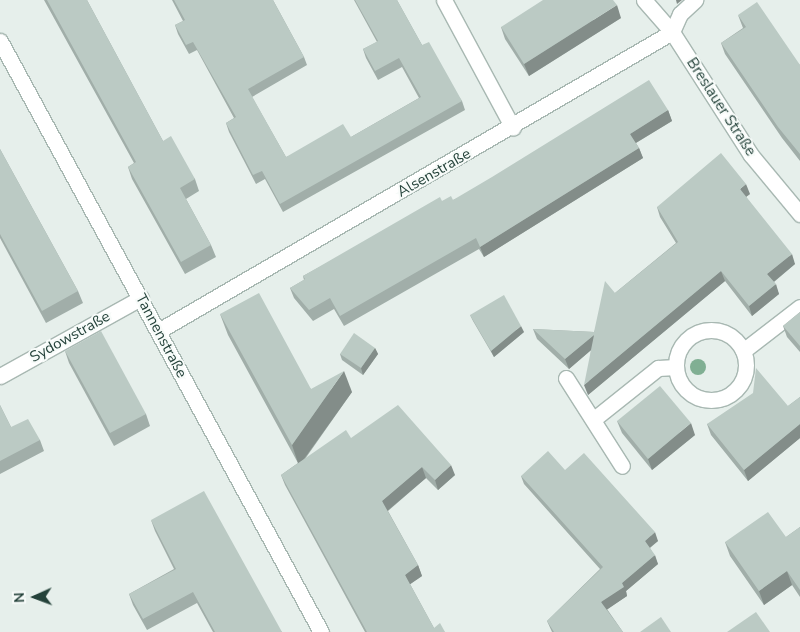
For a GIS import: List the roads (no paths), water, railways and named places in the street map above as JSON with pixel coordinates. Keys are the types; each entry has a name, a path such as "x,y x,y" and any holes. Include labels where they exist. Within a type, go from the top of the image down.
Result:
{"street":[{"path":"444,0 513,128"},
{"name":"Breslauer Straße","path":"644,0 672,32 751,155 800,214"},
{"path":"672,32 680,14 695,0"},
{"name":"Alsenstraße","path":"160,330 513,128 672,32"},
{"name":"Tannenstraße","path":"0,40 160,330 321,632"},
{"name":"Sydowstraße","path":"0,376 141,298"},
{"path":"743,351 800,306"},
{"path":"704,331 727,334 743,351 746,373 734,392 714,400 693,395 676,367 684,344 704,331"},
{"path":"594,419 658,368 676,367"},
{"path":"566,378 594,419 622,466"}]}
